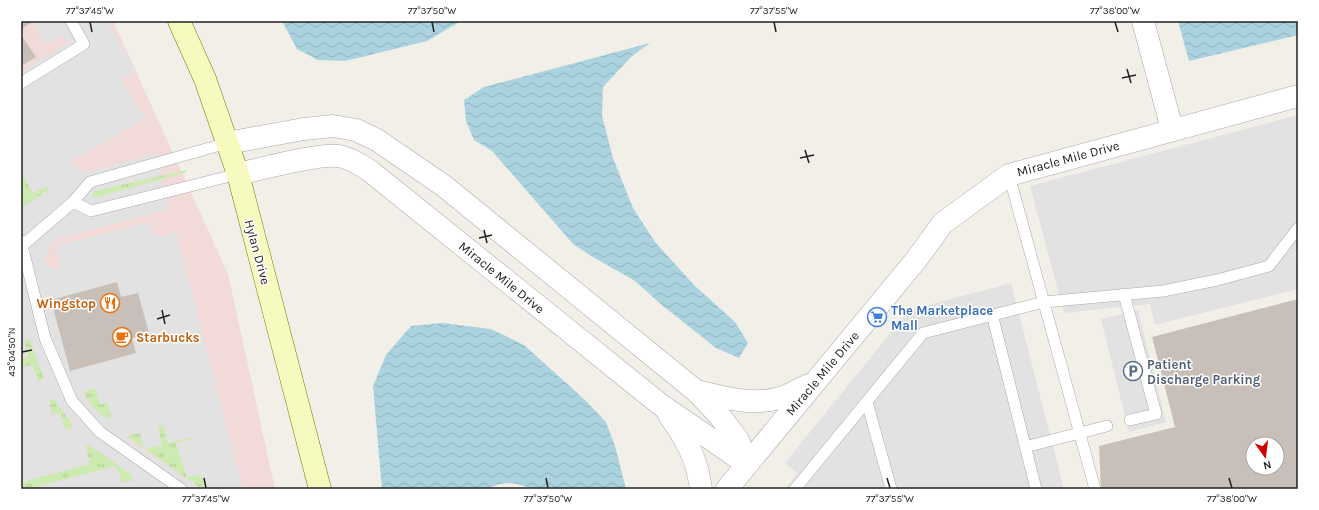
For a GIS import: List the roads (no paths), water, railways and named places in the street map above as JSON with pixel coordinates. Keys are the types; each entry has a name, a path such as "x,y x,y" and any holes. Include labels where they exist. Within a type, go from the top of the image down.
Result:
{"main road":[{"name":"Hylan Drive","path":"179,21 205,79 238,174 320,489"}],"street":[{"path":"1142,21 1172,129"},
{"name":"Miracle Mile Drive","path":"727,489 916,260 943,223 1009,175 1172,129 1298,96"},
{"path":"227,143 304,129 333,126 356,130 377,140 444,186 696,391 719,415 738,440 747,464"},
{"name":"Miracle Mile Drive","path":"238,174 315,158 339,156 355,162 370,171 661,405 747,464"},
{"path":"696,391 744,402 767,400 786,396 815,382"},
{"path":"661,405 691,449 697,466 701,489"}],"lane":[{"path":"21,83 84,44 71,21"},
{"path":"181,489 100,432 72,401 46,338 22,243 73,202 90,182 227,143"},
{"path":"73,202 91,211 238,174"},
{"path":"1009,175 1095,489"},
{"path":"795,489 923,333 992,314 1044,302 1162,291 1217,280 1269,266 1298,228"},
{"path":"1124,294 1156,414 1130,420"},
{"path":"992,314 1036,489"},
{"path":"867,402 891,489"},
{"path":"1025,447 1107,426"}],"water":[{"path":"282,21 461,21 427,41 345,61 318,60 297,49"},
{"path":"1178,21 1298,21 1298,35 1189,61"},
{"path":"650,43 632,56 603,87 602,116 613,158 633,208 655,242 694,285 735,322 748,343 739,358 716,348 663,306 635,281 573,244 492,151 474,140 466,121 464,100 484,87"},
{"path":"442,323 491,329 524,345 584,399 606,422 615,446 626,489 531,489 509,483 493,486 488,489 382,489 373,386 386,355 411,326"}],"place":[{"name":"Wingstop","path":"110,303"},
{"name":"The Marketplace Mall","path":"877,317"},
{"name":"Starbucks","path":"122,337"},
{"name":"Patient Discharge Parking","path":"1133,371"}]}
